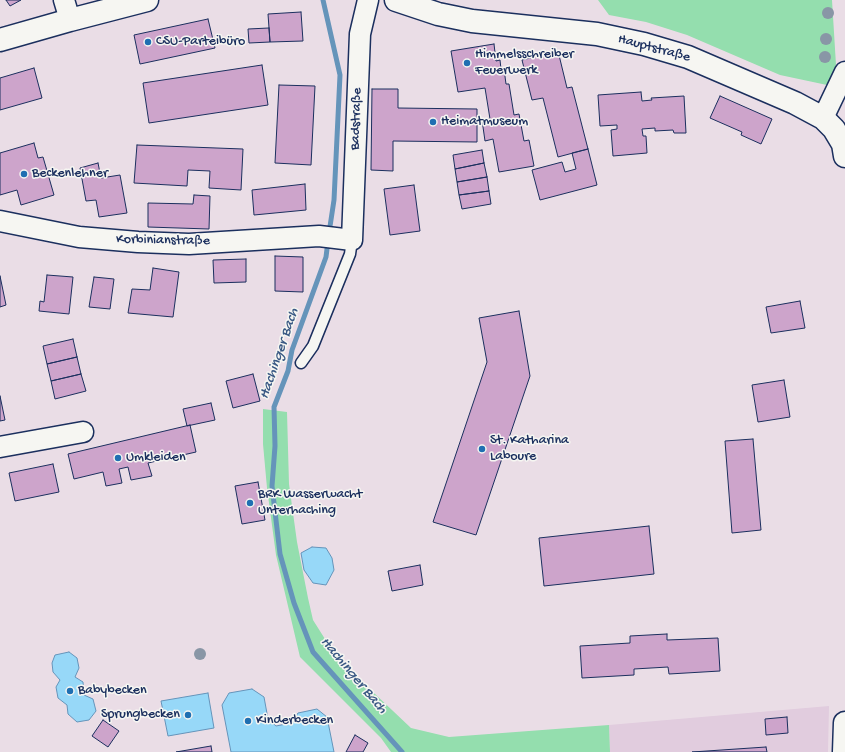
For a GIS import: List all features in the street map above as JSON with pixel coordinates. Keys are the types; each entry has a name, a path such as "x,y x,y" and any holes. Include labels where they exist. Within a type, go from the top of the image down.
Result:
{"main road":[{"path":"0,40 67,10 147,0"},
{"name":"Hauptstraße","path":"396,0 431,7 472,21 598,34 644,44 688,57 796,103 823,118 834,129 844,148"},
{"path":"844,752 845,723"}],"street":[{"name":"Badstraße","path":"346,239 360,34 368,0"},
{"path":"823,118 845,72"},
{"name":"Korbinianstraße","path":"0,221 80,237 138,242 189,244 320,236 346,239"},
{"path":"0,447 84,432"}],"lane":[{"path":"301,363 313,346 350,254 346,239"}],"shaded area":[{"path":"829,706 828,752 610,752 609,725"}],"green space":[{"path":"598,0 832,0 836,65 827,85 780,75 687,35 646,22 609,15"},
{"path":"263,409 287,412 289,484 297,542 308,598 313,620 337,658 411,728 449,737 609,725 610,752 391,752 381,738 300,657 276,555 263,444"}],"water":[{"path":"312,547 326,548 332,558 334,570 326,585 313,583 304,570 301,553"},
{"name":"Babybecken","path":"69,652 77,658 79,668 75,677 83,682 84,695 93,699 96,711 89,720 77,722 68,714 67,705 58,698 56,687 60,680 53,672 52,663 55,655"},
{"name":"Kinderbecken","path":"252,689 264,697 268,719 276,726 291,723 298,713 317,709 327,717 334,752 231,752 222,705 229,693"},
{"name":"Sprungbecken","path":"208,693 214,728 168,736 161,701"}],"building":[{"path":"6,0 21,0 10,6"},
{"path":"301,12 303,41 270,42 268,14"},
{"path":"208,19 215,48 140,64 134,35"},
{"path":"269,28 270,42 249,43 248,29"},
{"path":"494,44 496,61 500,60 501,69 504,69 506,84 509,84 514,115 519,114 524,141 529,140 534,166 499,172 493,139 485,141 482,120 490,119 485,88 458,92 451,51"},
{"path":"558,51 567,88 572,87 588,149 558,157 543,98 532,100 522,60"},
{"path":"262,65 268,105 149,123 143,83"},
{"path":"34,68 42,98 0,110 0,78"},
{"path":"279,85 315,86 311,165 275,163"},
{"path":"372,89 398,89 398,108 477,109 477,142 393,141 393,171 371,170"},
{"path":"641,92 642,101 652,100 651,98 684,96 686,133 674,133 673,130 655,131 655,128 642,129 643,136 646,136 647,153 613,156 611,130 617,129 617,125 600,126 598,95"},
{"path":"720,96 772,119 761,144 741,135 742,132 710,118"},
{"name":"Beckenlehner","path":"34,143 38,158 43,157 54,195 21,205 17,190 0,195 0,153"},
{"path":"137,145 243,149 241,190 209,188 210,171 188,170 187,186 134,183"},
{"path":"588,149 597,185 540,200 532,170 562,162 565,172 576,169 572,153"},
{"path":"482,150 484,163 455,169 453,155"},
{"path":"98,163 101,178 120,175 127,213 99,217 96,200 86,201 80,168"},
{"path":"484,163 487,177 457,182 455,169"},
{"path":"487,177 489,191 459,195 457,182"},
{"path":"305,184 306,210 254,215 252,190"},
{"path":"414,185 420,231 390,235 384,189"},
{"path":"489,191 491,204 462,209 459,195"},
{"path":"194,195 210,196 209,229 148,227 148,203 193,204"},
{"path":"275,256 303,257 303,292 275,291"},
{"path":"246,259 246,282 214,283 213,260"},
{"path":"153,268 179,272 173,317 128,313 132,289 150,290"},
{"path":"47,275 73,277 69,314 39,311 40,301 44,302"},
{"path":"0,276 6,305 0,307"},
{"path":"94,277 114,279 110,309 89,307"},
{"path":"800,301 805,328 771,333 766,307"},
{"name":"St. Katharina Laboure","path":"519,311 530,376 476,535 433,522 487,362 479,318"},
{"path":"73,339 77,357 47,364 43,346"},
{"path":"77,357 81,374 51,381 47,364"},
{"path":"81,374 86,391 55,399 51,381"},
{"path":"253,374 260,401 233,408 226,381"},
{"path":"784,380 790,417 758,422 752,385"},
{"path":"0,396 5,420 0,421"},
{"path":"211,403 215,420 187,426 183,409"},
{"name":"Umkleiden","path":"190,425 196,452 148,463 152,476 131,480 128,467 119,469 122,483 106,486 103,472 74,479 68,454"},
{"path":"753,439 761,530 732,533 725,441"},
{"path":"53,464 59,492 15,501 9,473"},
{"name":"BRK Wasserwacht Unterhaching","path":"258,482 265,520 242,524 235,486"},
{"path":"649,526 654,574 544,586 539,538"},
{"path":"420,565 423,585 392,591 388,571"},
{"path":"667,634 667,640 718,638 720,671 669,674 668,667 634,669 634,675 582,678 580,646 630,643 630,636"},
{"path":"787,717 788,733 766,735 765,719"},
{"path":"103,720 119,731 108,747 92,736"},
{"path":"355,735 368,743 363,752 346,752"},
{"path":"211,746 212,752 176,752"},
{"path":"766,747 767,752 692,752"}],"waterway":[{"name":"Hachinger Bach","path":"323,0 340,75 334,200 329,233"},
{"name":"Hachinger Bach","path":"328,241 326,257 292,350 288,371 274,407 275,446 272,486 280,554 294,603 313,652 402,752"}],"place":[{"name":"CSU-Parteibüro","path":"148,42"},
{"name":"Himmelsschreiber Feuerwerk","path":"467,63"},
{"name":"Heimatmuseum","path":"433,122"},
{"name":"Beckenlehner","path":"24,174"},
{"name":"St. Katharina Laboure","path":"482,449"},
{"name":"Umkleiden","path":"118,458"},
{"name":"BRK Wasserwacht Unterhaching","path":"250,503"},
{"name":"Babybecken","path":"70,691"},
{"name":"Sprungbecken","path":"188,715"},
{"name":"Kinderbecken","path":"248,721"}]}
